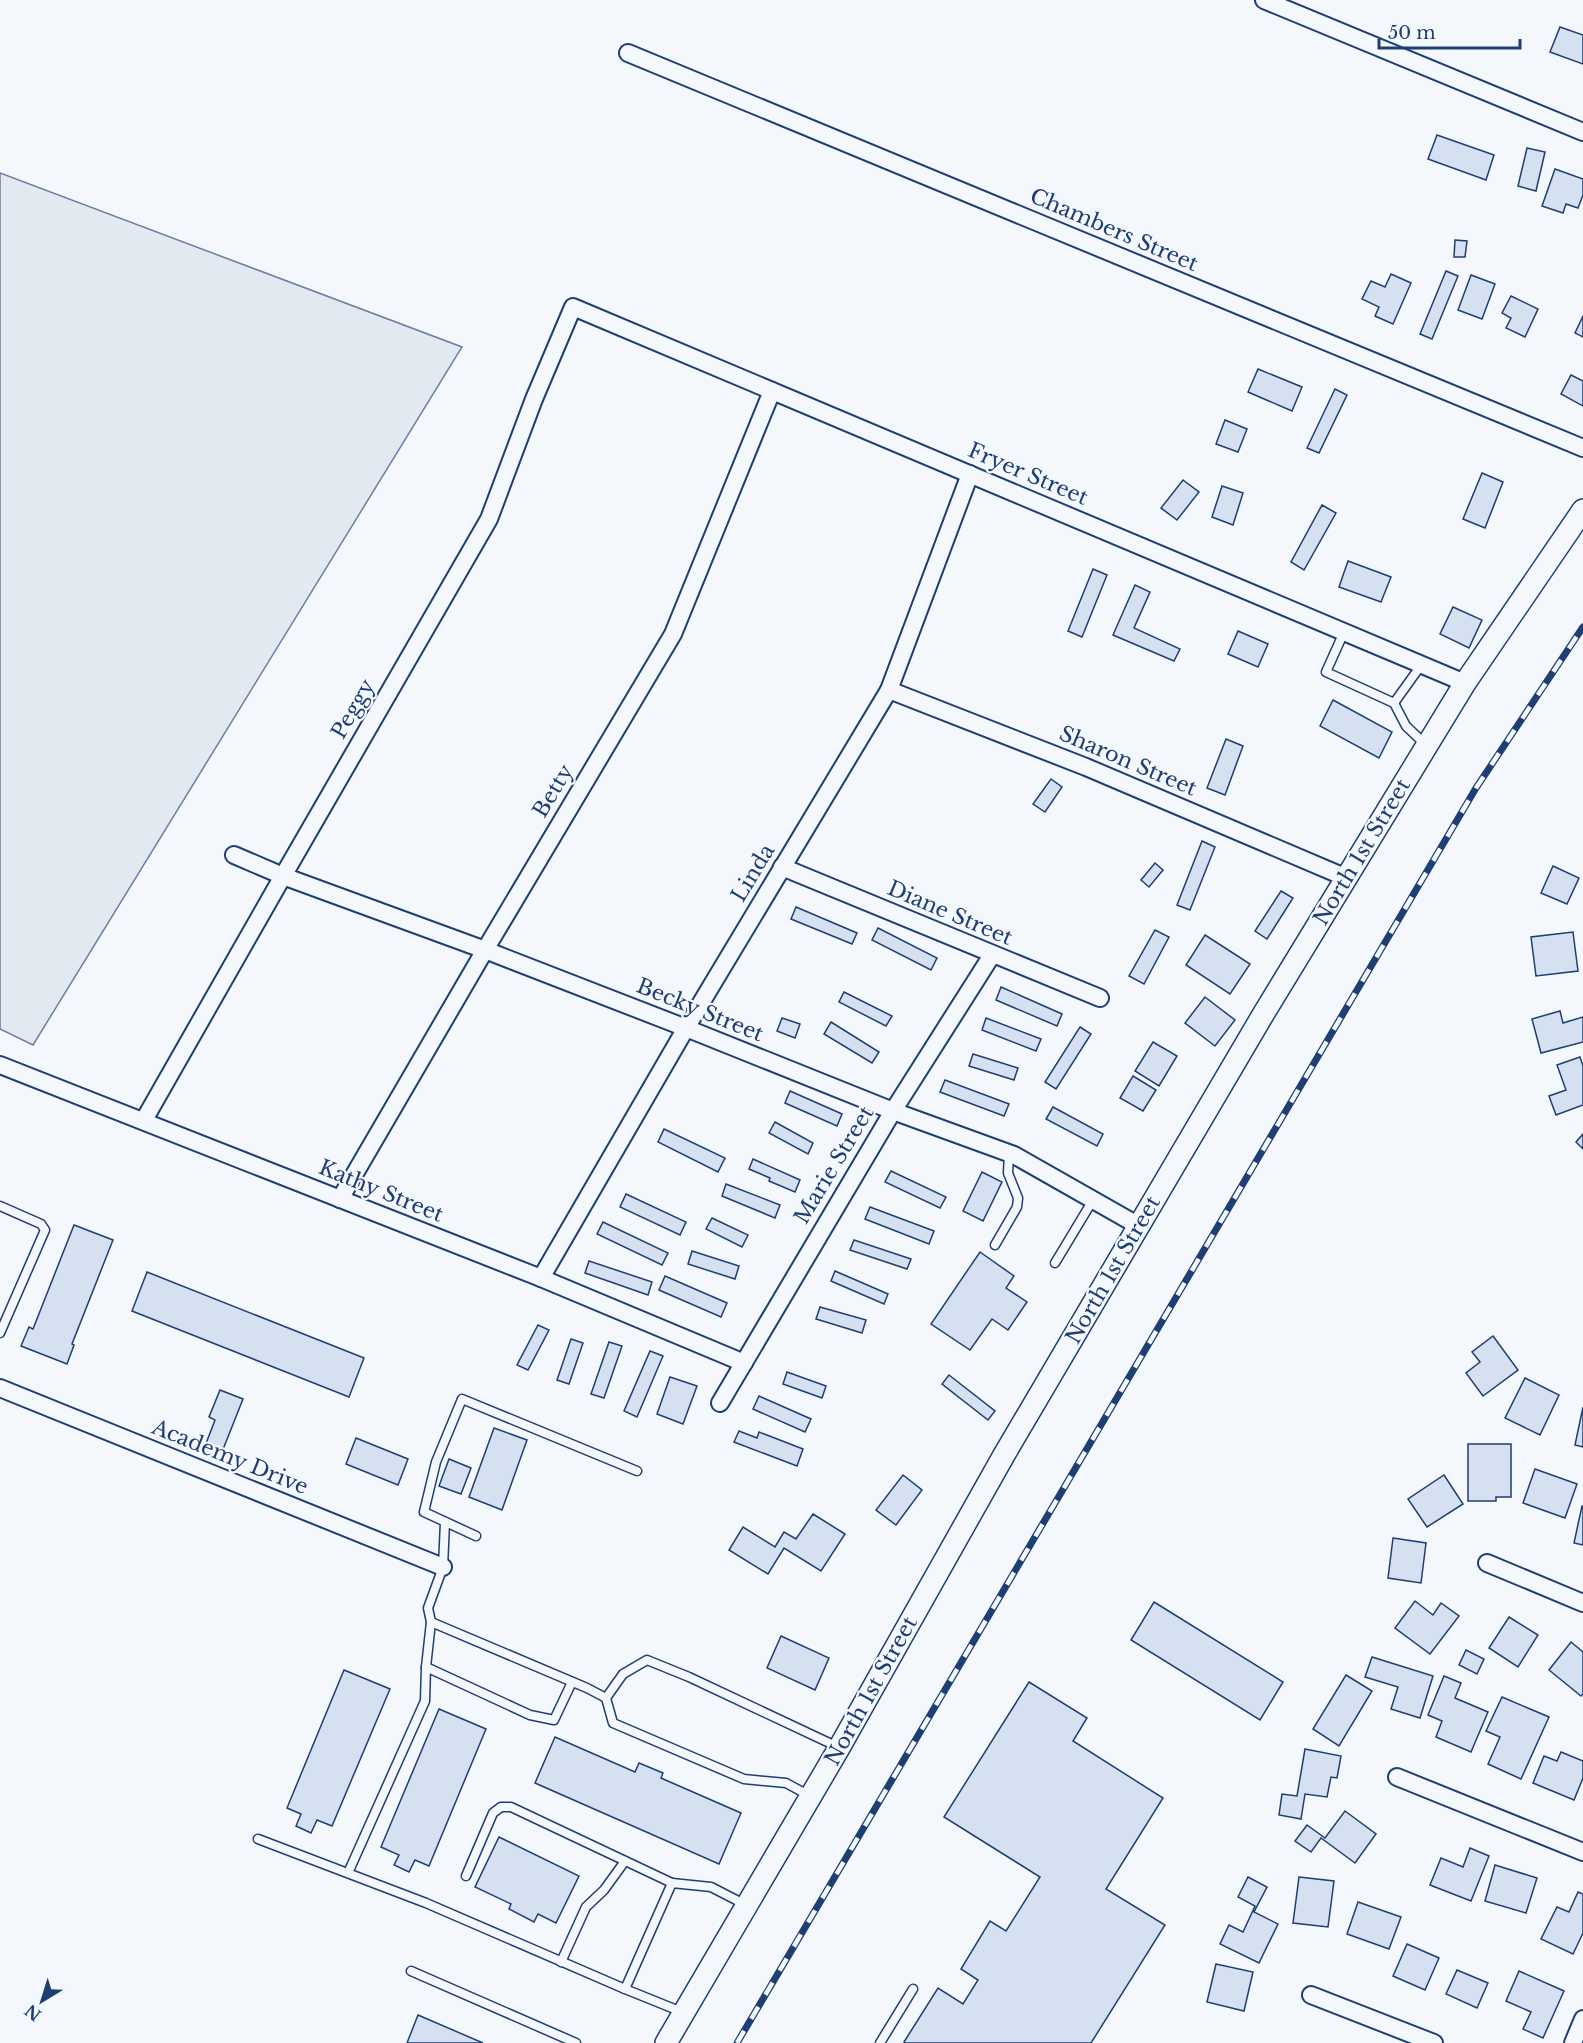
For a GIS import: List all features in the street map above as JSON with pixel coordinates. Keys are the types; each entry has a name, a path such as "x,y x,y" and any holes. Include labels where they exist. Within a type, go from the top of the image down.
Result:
{"street":[{"path":"1264,0 1583,132"},
{"name":"Chambers Street","path":"628,53 1583,448"},
{"name":"Fryer Street","path":"573,307 1465,683"},
{"name":"Peggy","path":"144,1120 489,519 534,399 573,307"},
{"name":"Betty","path":"340,1199 673,634 772,391"},
{"name":"Linda","path":"541,1278 686,1028 889,690 970,474"},
{"name":"North 1st Street","path":"666,2043 840,1748 1004,1455 1258,1023 1465,683 1583,510"},
{"name":"Sharon Street","path":"889,690 1086,767 1347,878"},
{"name":"Becky Street","path":"234,855 283,876 485,950 686,1028 892,1111 1009,1153 1139,1227"},
{"name":"Diane Street","path":"782,867 1100,998"},
{"name":"Marie Street","path":"720,1402 892,1111 992,955"},
{"name":"Kathy Street","path":"0,1065 541,1278 744,1363"},
{"name":"Academy Drive","path":"0,1388 443,1567"},
{"path":"1487,1563 1583,1603"},
{"path":"1397,1777 1583,1852"},
{"path":"1311,1995 1434,2043"},
{"path":"1573,2043 1583,2019"}],"lane":[{"path":"1344,632 1326,672 1394,703 1407,726 1427,746"},
{"path":"1394,703 1422,664"},
{"path":"995,1245 1017,1207 1018,1198 1008,1173 1009,1153"},
{"path":"1055,1263 1093,1200"},
{"path":"0,1206 41,1224 45,1230 0,1333"},
{"path":"476,1536 424,1512 436,1462 462,1399 637,1471"},
{"path":"348,1873 425,1701 431,1622 428,1608 443,1567 445,1522"},
{"path":"431,1622 606,1698 613,1723 744,1779 786,1783 811,1796"},
{"path":"606,1698 623,1674 647,1660 689,1677 840,1748"},
{"path":"426,1667 530,1714 554,1720 572,1682"},
{"path":"466,1876 493,1813 501,1807 511,1807 672,1883 711,1887 747,1905"},
{"path":"258,1839 426,1903 561,1962 684,2012"},
{"path":"561,1962 586,1907 604,1890 625,1862"},
{"path":"625,1989 672,1883"},
{"path":"411,1971 576,2043"},
{"path":"880,2043 913,1989"}],"shaded area":[{"path":"0,173 462,347 33,1045 0,1029"}],"building":[{"path":"1560,27 1583,35 1583,64 1550,52"},
{"path":"1437,135 1494,155 1486,180 1428,159"},
{"path":"1527,148 1545,152 1536,191 1518,186"},
{"path":"1555,169 1583,179 1583,195 1578,208 1566,204 1563,213 1542,206"},
{"path":"1455,240 1467,241 1465,257 1454,257"},
{"path":"1446,271 1458,276 1432,339 1420,334"},
{"path":"1391,274 1411,283 1393,324 1375,316 1379,307 1362,299 1371,281 1385,287"},
{"path":"1471,275 1495,284 1482,319 1458,310"},
{"path":"1511,296 1538,309 1525,337 1506,328 1511,318 1502,313"},
{"path":"1583,316 1583,337 1575,333"},
{"path":"1258,369 1302,387 1292,411 1248,392"},
{"path":"1571,375 1583,381 1583,406 1561,394"},
{"path":"1335,389 1347,395 1319,453 1307,448"},
{"path":"1225,420 1247,429 1238,452 1216,444"},
{"path":"1482,473 1503,482 1485,528 1463,519"},
{"path":"1183,480 1199,492 1177,520 1161,508"},
{"path":"1222,486 1243,493 1233,525 1212,517"},
{"path":"1322,505 1336,513 1304,570 1291,562"},
{"path":"1348,561 1391,577 1381,602 1339,587"},
{"path":"1093,569 1107,575 1082,637 1068,631"},
{"path":"1135,585 1150,592 1134,628 1180,649 1174,661 1113,635"},
{"path":"1453,607 1482,620 1469,648 1440,634"},
{"path":"1238,631 1268,644 1258,667 1228,654"},
{"path":"1333,700 1392,732 1379,758 1320,726"},
{"path":"1226,739 1243,746 1225,795 1207,788"},
{"path":"1051,779 1062,787 1045,812 1033,804"},
{"path":"1202,841 1215,847 1190,910 1177,905"},
{"path":"1155,863 1163,870 1149,887 1141,880"},
{"path":"1553,866 1579,878 1567,904 1541,893"},
{"path":"1281,891 1293,898 1267,939 1255,931"},
{"path":"796,907 857,933 852,944 791,919"},
{"path":"878,928 937,958 931,970 872,940"},
{"path":"1155,930 1169,937 1144,984 1129,976"},
{"path":"1573,932 1578,971 1536,976 1531,937"},
{"path":"1205,935 1250,964 1230,994 1186,965"},
{"path":"1001,987 1062,1014 1057,1026 996,1000"},
{"path":"844,992 892,1016 886,1026 839,1002"},
{"path":"1205,997 1235,1020 1215,1046 1185,1023"},
{"path":"1560,1011 1563,1023 1583,1017 1583,1042 1541,1053 1532,1019"},
{"path":"782,1018 800,1024 795,1038 777,1031"},
{"path":"986,1018 1041,1039 1036,1051 982,1030"},
{"path":"831,1022 879,1052 872,1063 824,1034"},
{"path":"1080,1027 1091,1034 1056,1089 1045,1082"},
{"path":"1153,1042 1177,1056 1159,1086 1135,1071"},
{"path":"973,1054 1018,1068 1014,1080 969,1066"},
{"path":"1580,1057 1583,1066 1583,1105 1556,1115 1549,1096 1566,1090 1557,1065"},
{"path":"1133,1076 1156,1090 1143,1111 1120,1098"},
{"path":"945,1080 1009,1104 1004,1116 940,1092"},
{"path":"790,1091 842,1114 837,1126 785,1103"},
{"path":"1053,1107 1103,1134 1097,1146 1046,1119"},
{"path":"775,1122 813,1143 808,1154 769,1133"},
{"path":"664,1129 725,1158 718,1172 658,1142"},
{"path":"1583,1134 1583,1149 1576,1142"},
{"path":"753,1159 800,1180 795,1192 749,1169"},
{"path":"891,1171 946,1197 940,1208 885,1182"},
{"path":"982,1172 1002,1182 983,1221 963,1211"},
{"path":"726,1184 780,1205 775,1218 722,1196"},
{"path":"626,1194 686,1222 680,1235 620,1207"},
{"path":"870,1207 934,1231 929,1244 865,1219"},
{"path":"712,1218 748,1235 742,1247 706,1229"},
{"path":"603,1222 668,1253 662,1265 597,1234"},
{"path":"74,1225 113,1240 72,1344 74,1345 67,1364 21,1346 29,1327 33,1329"},
{"path":"854,1240 911,1259 907,1269 850,1250"},
{"path":"692,1251 739,1266 735,1279 688,1264"},
{"path":"980,1252 1014,1276 1006,1288 1027,1302 1008,1330 992,1319 970,1350 931,1324"},
{"path":"589,1261 652,1282 648,1295 585,1273"},
{"path":"835,1271 888,1294 884,1304 831,1281"},
{"path":"147,1272 364,1358 349,1397 132,1311"},
{"path":"665,1276 727,1303 721,1317 659,1290"},
{"path":"820,1307 866,1320 862,1333 816,1319"},
{"path":"538,1325 549,1330 528,1370 517,1365"},
{"path":"1493,1336 1518,1370 1483,1396 1466,1373 1480,1362 1472,1352"},
{"path":"571,1339 583,1343 569,1384 557,1380"},
{"path":"609,1342 622,1346 604,1398 591,1394"},
{"path":"650,1351 663,1356 637,1417 624,1411"},
{"path":"787,1372 826,1386 822,1398 783,1384"},
{"path":"949,1375 995,1411 988,1420 942,1384"},
{"path":"670,1377 697,1386 683,1424 657,1414"},
{"path":"1525,1378 1559,1395 1540,1435 1505,1418"},
{"path":"220,1390 243,1399 222,1452 205,1446 215,1420 209,1417"},
{"path":"759,1396 811,1419 805,1432 753,1409"},
{"path":"1583,1407 1583,1447 1575,1445"},
{"path":"494,1428 527,1440 502,1510 469,1497"},
{"path":"739,1431 757,1438 759,1432 803,1449 797,1466 734,1442"},
{"path":"356,1438 408,1459 398,1485 346,1464"},
{"path":"1468,1444 1511,1444 1511,1497 1496,1497 1496,1501 1468,1501"},
{"path":"449,1459 471,1468 461,1494 439,1486"},
{"path":"1535,1469 1577,1484 1565,1518 1523,1503"},
{"path":"903,1475 922,1490 896,1525 876,1510"},
{"path":"1444,1475 1463,1504 1427,1527 1408,1499"},
{"path":"1583,1506 1583,1545 1574,1543"},
{"path":"813,1514 845,1534 821,1571 784,1548 768,1574 729,1550 743,1527 775,1547 784,1532 796,1539"},
{"path":"1393,1538 1426,1543 1421,1583 1388,1578"},
{"path":"1415,1601 1433,1615 1441,1603 1459,1616 1430,1654 1395,1628"},
{"path":"1154,1602 1283,1682 1260,1720 1131,1640"},
{"path":"1509,1617 1538,1635 1518,1667 1489,1648"},
{"path":"781,1636 829,1658 815,1690 767,1668"},
{"path":"1571,1642 1583,1652 1583,1694 1581,1696 1549,1670"},
{"path":"1466,1650 1484,1659 1477,1674 1459,1665"},
{"path":"1372,1657 1433,1676 1420,1718 1391,1709 1398,1687 1365,1677"},
{"path":"344,1670 390,1689 332,1826 317,1820 311,1833 296,1826 301,1814 287,1808"},
{"path":"1346,1675 1372,1691 1339,1746 1313,1729"},
{"path":"1444,1676 1461,1683 1455,1698 1488,1712 1471,1752 1436,1737 1442,1721 1428,1715"},
{"path":"1029,1682 1087,1718 1073,1741 1163,1798 1106,1889 1165,1925 1091,2043 905,2043 938,1988 963,2004 978,1980 961,1969 990,1921 1006,1931 1040,1877 944,1817"},
{"path":"1502,1697 1549,1717 1521,1779 1488,1764 1500,1737 1486,1731"},
{"path":"439,1709 486,1729 429,1866 415,1860 409,1872 394,1865 399,1855 381,1847"},
{"path":"555,1737 635,1772 639,1763 663,1773 661,1778 741,1813 719,1864 535,1783"},
{"path":"1305,1749 1341,1756 1337,1778 1331,1777 1327,1797 1305,1794 1301,1819 1279,1815 1282,1794 1297,1796"},
{"path":"1561,1752 1583,1761 1583,1778 1574,1800 1533,1783 1544,1756 1557,1761"},
{"path":"1345,1811 1376,1834 1355,1863 1321,1838 1311,1852 1295,1841 1307,1825 1325,1838"},
{"path":"499,1837 579,1876 556,1923 538,1914 534,1922 509,1909 511,1904 475,1887"},
{"path":"1470,1848 1489,1856 1471,1901 1430,1885 1441,1858 1463,1867"},
{"path":"1495,1865 1537,1878 1526,1913 1485,1901"},
{"path":"1248,1877 1267,1887 1254,1912 1278,1924 1259,1963 1220,1944 1229,1925 1243,1932 1255,1906 1238,1897"},
{"path":"1299,1877 1334,1881 1328,1927 1293,1923"},
{"path":"1578,1892 1583,1894 1583,1933 1573,1954 1541,1939 1557,1907 1569,1912"},
{"path":"1358,1902 1401,1917 1389,1949 1347,1934"},
{"path":"1407,1944 1439,1958 1425,1990 1393,1976"},
{"path":"1216,1964 1253,1972 1244,2011 1207,2002"},
{"path":"1457,1970 1488,1983 1477,2008 1446,1994"},
{"path":"1519,1971 1564,1991 1543,2038 1523,2029 1531,2012 1506,2001"},
{"path":"418,2015 483,2043 407,2043"}],"railway":[{"path":"737,2043 1476,788 1583,627"}]}
